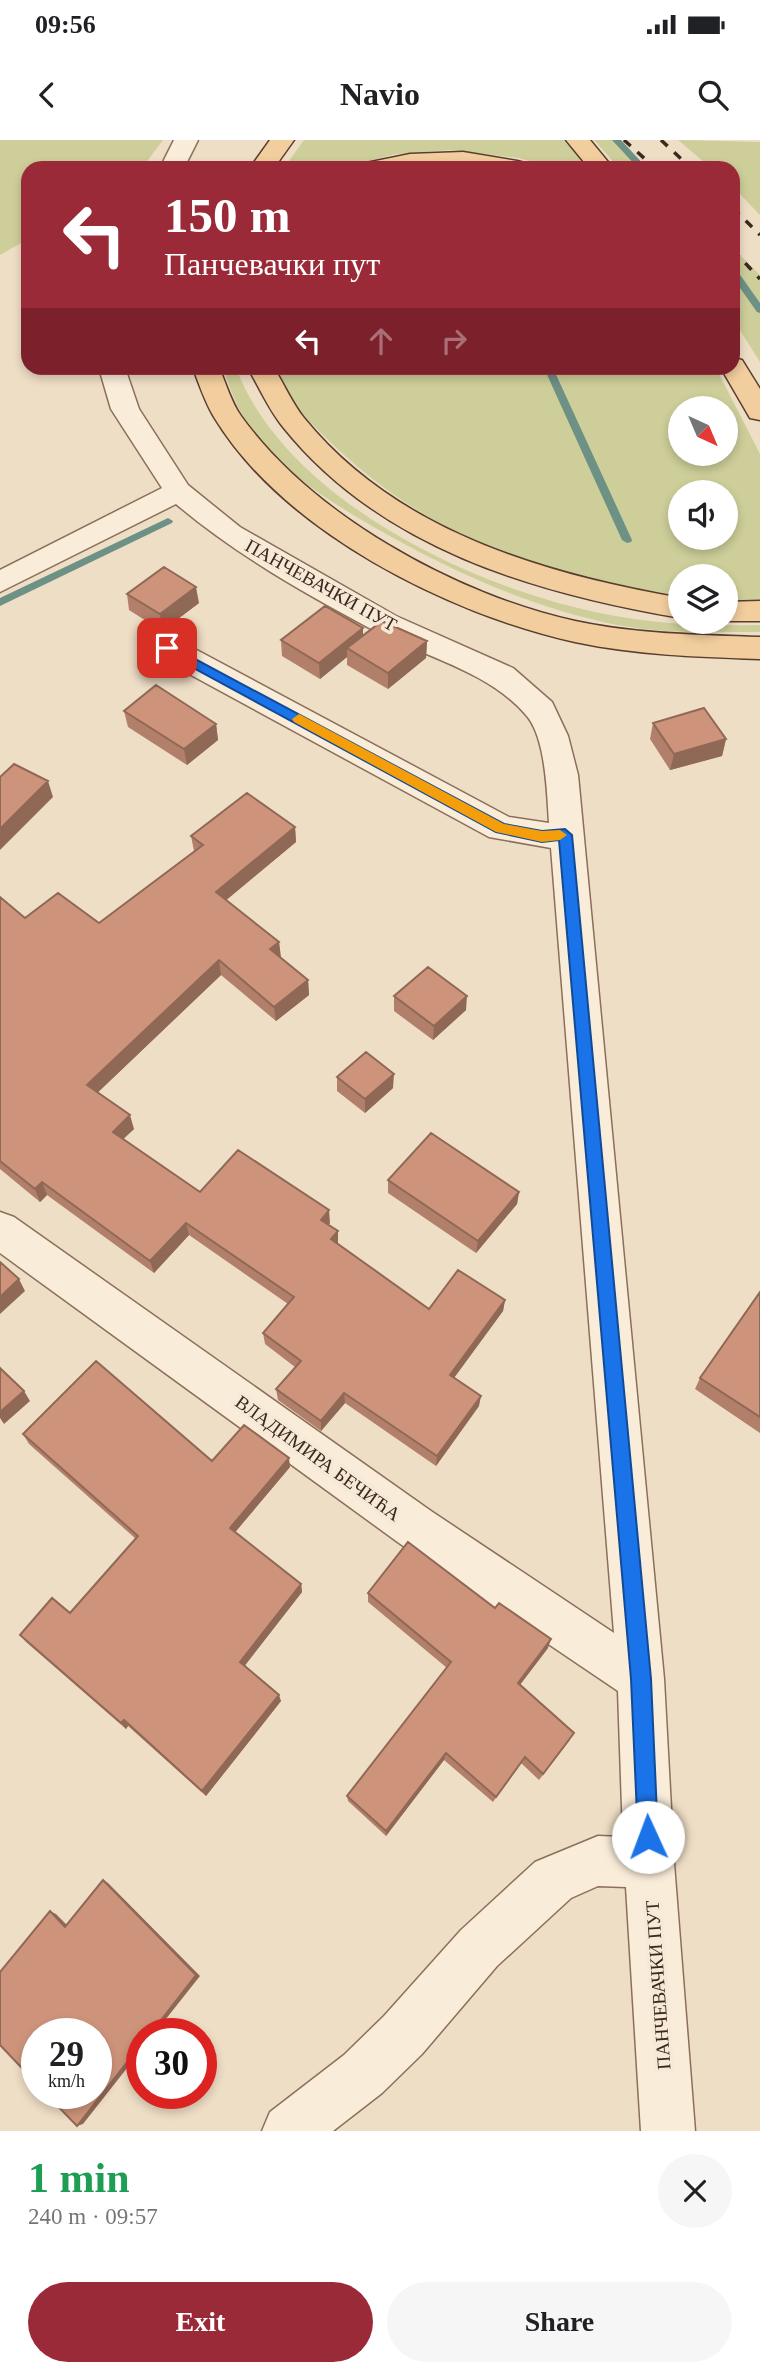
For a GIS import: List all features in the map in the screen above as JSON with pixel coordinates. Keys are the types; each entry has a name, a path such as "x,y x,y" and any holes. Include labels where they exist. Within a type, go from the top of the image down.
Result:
{"main road":[{"path":"267,161 282,140"},
{"path":"578,140 595,161"},
{"path":"430,161 490,161"},
{"path":"209,375 221,401 247,443 279,478 317,511 352,534 437,581 495,606 574,631 685,646 760,648"},
{"path":"265,375 283,411 311,442 382,503 420,525 461,548 516,570 625,600 668,606"},
{"path":"738,375 760,412"},
{"path":"738,612 760,611"}],"street":[{"path":"176,161 186,140"},
{"name":"ПАНЧЕВАЧКИ ПУТ","path":"114,375 125,410 178,491 230,534 385,623 502,676 541,710 552,736 562,775 565,835 641,1679 649,1863 668,2131"},
{"path":"0,582 178,491"},
{"path":"167,648 501,828 542,836 565,835"},
{"name":"ВЛАДИМИРА БЕЧИЋА","path":"0,1230 415,1527 641,1679"},
{"path":"289,2131 363,2074 403,2035 479,1948 553,1880 597,1861 649,1863"}],"green space":[{"path":"0,140 163,140 147,161 21,161 21,243 0,255"},
{"path":"304,140 563,140 582,161 529,161 451,150 396,154 368,161 289,161"},
{"path":"594,140 616,140 640,161 613,161"},
{"path":"678,140 760,142 760,215 740,194 740,161 703,161"},
{"path":"740,255 760,275 760,362 740,330"},
{"path":"226,375 240,375 262,417 300,462 347,502 400,537 457,566 516,590 574,607 628,618 668,622 668,631 617,625 552,608 490,585 430,558 329,500 302,480 276,459 245,420"},
{"path":"275,375 720,375 730,396 668,396 668,466 738,466 738,411 760,454 760,601 738,601 738,564 668,564 668,593 575,574 485,545 443,525 402,500 362,470 323,435 287,395"},
{"path":"738,625 760,625 760,632 738,632"}],"building":[{"path":"164,567 196,587 160,614 127,594"},
{"path":"325,606 363,628 319,663 281,640"},
{"path":"382,621 427,641 388,673 347,648"},
{"path":"156,685 216,724 184,749 124,711"},
{"path":"704,708 726,739 674,754 653,723"},
{"path":"14,764 48,781 0,829 0,777"},
{"path":"247,793 295,827 216,892 279,942 270,949 308,980 274,1007 219,960 87,1085 130,1115 113,1132 200,1192 238,1150 329,1210 321,1220 338,1231 331,1239 429,1309 458,1270 505,1300 450,1375 481,1396 437,1456 344,1393 321,1421 276,1389 301,1361 263,1333 294,1297 186,1223 150,1261 42,1182 35,1189 0,1161 0,897 25,918 58,893 99,923 203,845 191,836"},
{"path":"428,967 467,996 434,1026 394,996"},
{"path":"366,1052 394,1074 365,1099 337,1077"},
{"path":"431,1133 519,1192 478,1241 388,1180"},
{"path":"0,1262 19,1279 0,1297"},
{"path":"760,1292 760,1417 700,1378"},
{"path":"96,1361 212,1461 244,1425 289,1458 230,1528 301,1584 240,1662 279,1695 202,1791 124,1720 121,1723 20,1635 52,1598 70,1613 138,1536 23,1434"},
{"path":"0,1368 24,1391 0,1412"},
{"path":"408,1542 495,1608 499,1603 551,1639 518,1683 574,1733 543,1774 525,1757 496,1797 446,1753 386,1831 347,1796 451,1662 368,1593"},
{"path":"103,1880 196,1975 162,2018 126,2018 126,2063 112,2081 112,2018 21,2018 21,2067 0,2045 0,1972 50,1911 65,1927"},
{"path":"61,2109 90,2109 77,2126"}],"waterway":[{"path":"616,140 636,161"},
{"path":"740,281 760,310"},
{"path":"551,375 627,540"},
{"path":"0,602 168,521"}],"railway":[{"path":"624,140 647,161"},
{"path":"661,140 684,161"},
{"path":"740,215 760,235"},
{"path":"740,258 760,279"}],"slow traffic":[{"path":"299,719 501,828 542,836 560,835"}],"route":[{"path":"167,648 501,828 542,836 565,835 641,1679 648,1837"}]}
